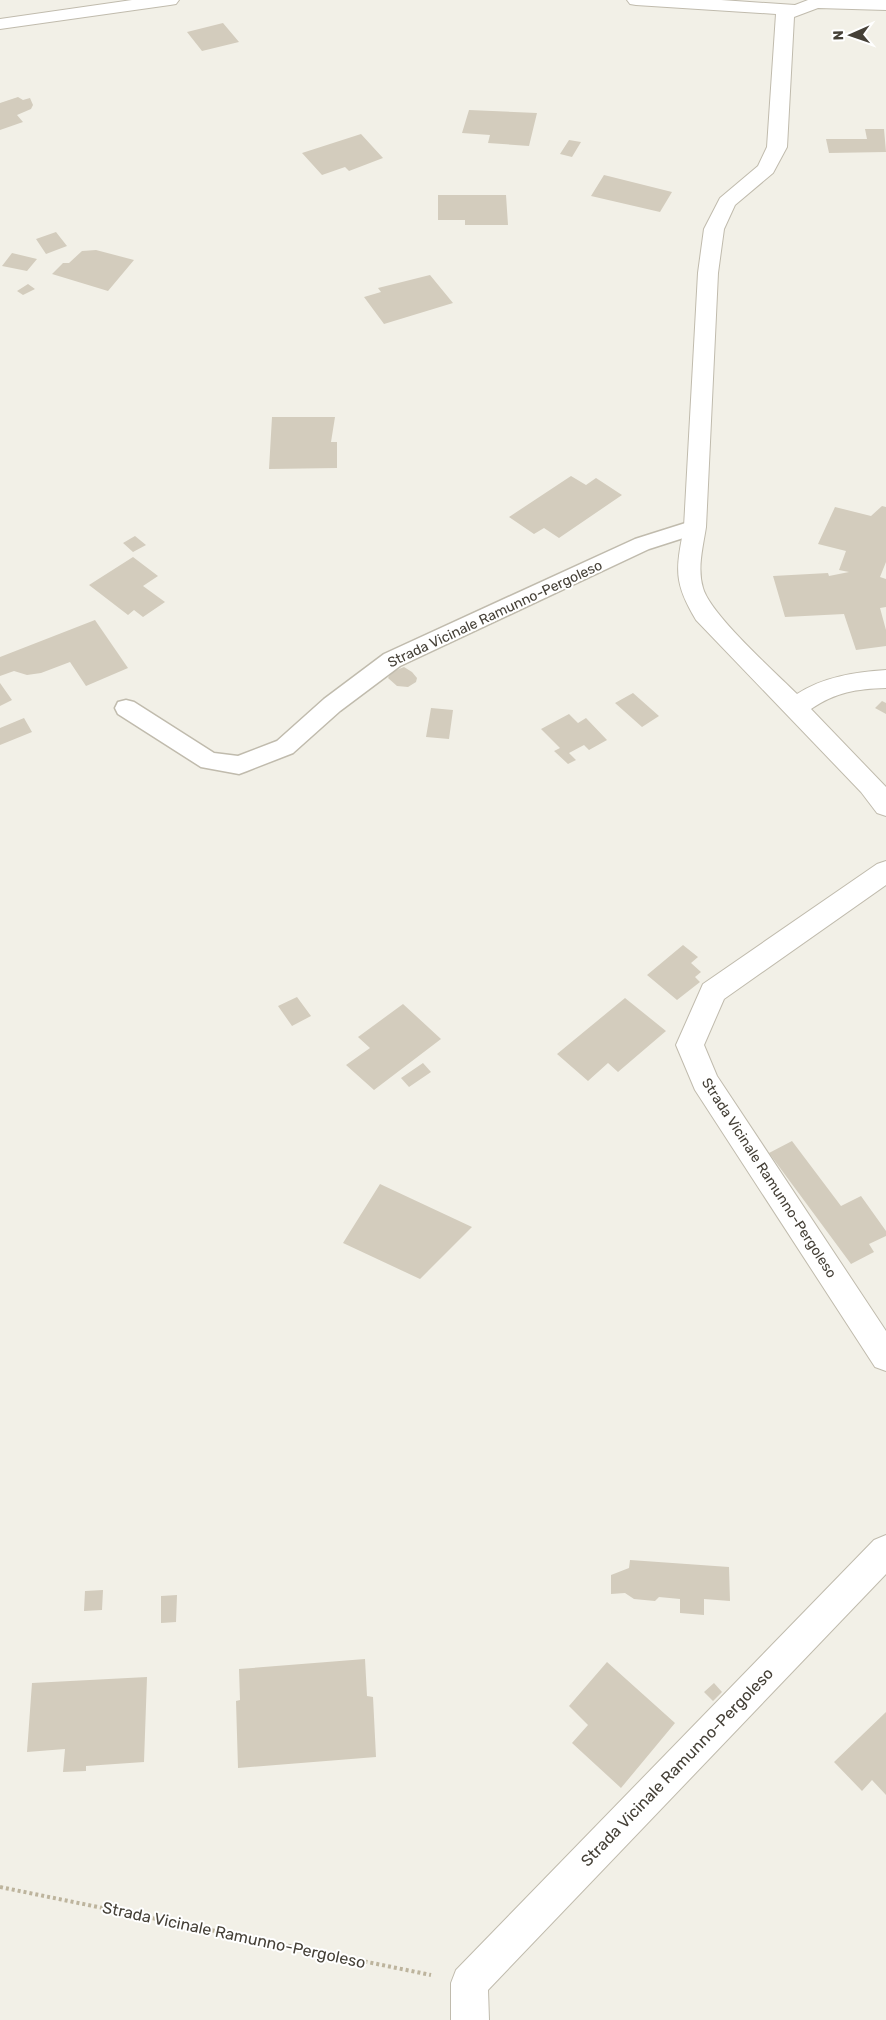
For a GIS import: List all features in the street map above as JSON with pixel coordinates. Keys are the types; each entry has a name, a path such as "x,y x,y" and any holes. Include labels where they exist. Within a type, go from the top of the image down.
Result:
{"street":[{"path":"0,24 170,0"},
{"path":"636,0 886,5"},
{"path":"809,4 785,14 777,147 766,169 727,202 714,229 708,273 695,526 688,565 691,589 704,614 870,785 886,806"},
{"path":"795,708 823,689 868,680 886,679"},
{"name":"Strada Vicinale Ramunno-Pergoleso","path":"886,871 713,992 690,1045 705,1082 886,1357"},
{"name":"Strada Vicinale Ramunno-Pergoleso","path":"469,1983 886,1551"},
{"path":"469,1983 470,2020"}],"lane":[{"name":"Strada Vicinale Ramunno-Pergoleso","path":"126,708 209,761 239,765 285,747 332,705 392,660 642,544 695,526"}],"path":[{"name":"Strada Vicinale Ramunno-Pergoleso","path":"0,1887 469,1983"}],"building":[{"path":"223,23 239,42 202,51 187,32"},
{"path":"18,97 23,100 30,98 33,105 31,109 17,115 23,122 0,130 0,103"},
{"path":"469,110 537,113 529,146 488,143 490,135 462,133"},
{"path":"865,129 884,129 886,152 829,153 826,139 867,139"},
{"path":"361,134 383,158 349,171 345,167 322,175 302,153"},
{"path":"569,140 581,142 572,157 560,154"},
{"path":"604,175 672,192 660,212 591,196"},
{"path":"438,195 506,195 508,225 465,225 465,220 438,220"},
{"path":"56,232 67,246 46,254 36,239"},
{"path":"96,250 134,260 108,291 52,274 63,263 69,263 82,251"},
{"path":"12,253 37,259 27,271 2,266"},
{"path":"430,275 453,303 384,324 364,297 381,292 378,288"},
{"path":"28,284 35,289 23,295 17,291"},
{"path":"272,417 335,417 331,442 337,442 337,468 269,469"},
{"path":"571,476 586,485 596,478 622,495 559,538 544,528 534,534 509,517"},
{"path":"882,506 886,507 886,562 880,577 886,579 886,607 880,608 886,630 886,646 856,650 844,614 785,617 773,576 828,573 829,576 849,572 839,570 846,551 818,544 835,507 871,516"},
{"path":"135,536 146,545 133,552 123,543"},
{"path":"133,557 158,576 143,586 165,602 143,617 134,610 128,615 89,585"},
{"path":"95,620 128,668 86,686 70,662 41,673 27,675 14,671 0,676 0,657"},
{"path":"404,667 417,678 416,682 408,687 397,686 388,678 392,672"},
{"path":"0,683 12,700 0,706"},
{"path":"633,693 659,716 642,727 615,703"},
{"path":"882,701 886,703 886,714 875,708"},
{"path":"431,708 453,710 449,739 426,737"},
{"path":"569,714 578,723 586,718 607,740 589,750 584,745 569,753 576,760 568,764 554,751 560,748 541,729"},
{"path":"24,718 32,732 0,745 0,728"},
{"path":"683,945 698,957 691,963 701,972 695,977 700,982 677,1000 647,975"},
{"path":"297,997 311,1016 292,1026 278,1006"},
{"path":"625,998 666,1031 618,1072 608,1063 588,1081 557,1054"},
{"path":"403,1004 441,1039 374,1090 346,1065 370,1048 358,1037"},
{"path":"423,1063 431,1072 409,1087 401,1078"},
{"path":"792,1141 841,1206 861,1196 886,1231 886,1236 869,1244 874,1252 851,1264 769,1153"},
{"path":"380,1184 472,1227 420,1279 343,1243"},
{"path":"630,1560 729,1567 730,1601 704,1599 704,1615 680,1613 680,1599 659,1597 655,1601 634,1599 625,1593 611,1594 611,1575 629,1568"},
{"path":"103,1590 102,1610 84,1611 85,1591"},
{"path":"177,1595 176,1622 161,1623 161,1596"},
{"path":"365,1659 367,1696 373,1697 376,1757 238,1768 236,1701 240,1700 239,1669"},
{"path":"607,1662 675,1723 621,1788 572,1743 588,1725 569,1706"},
{"path":"147,1677 144,1762 86,1766 86,1771 63,1772 65,1749 27,1752 32,1683"},
{"path":"714,1683 722,1692 713,1701 704,1692"},
{"path":"886,1712 886,1795 872,1780 862,1791 834,1762"}]}
